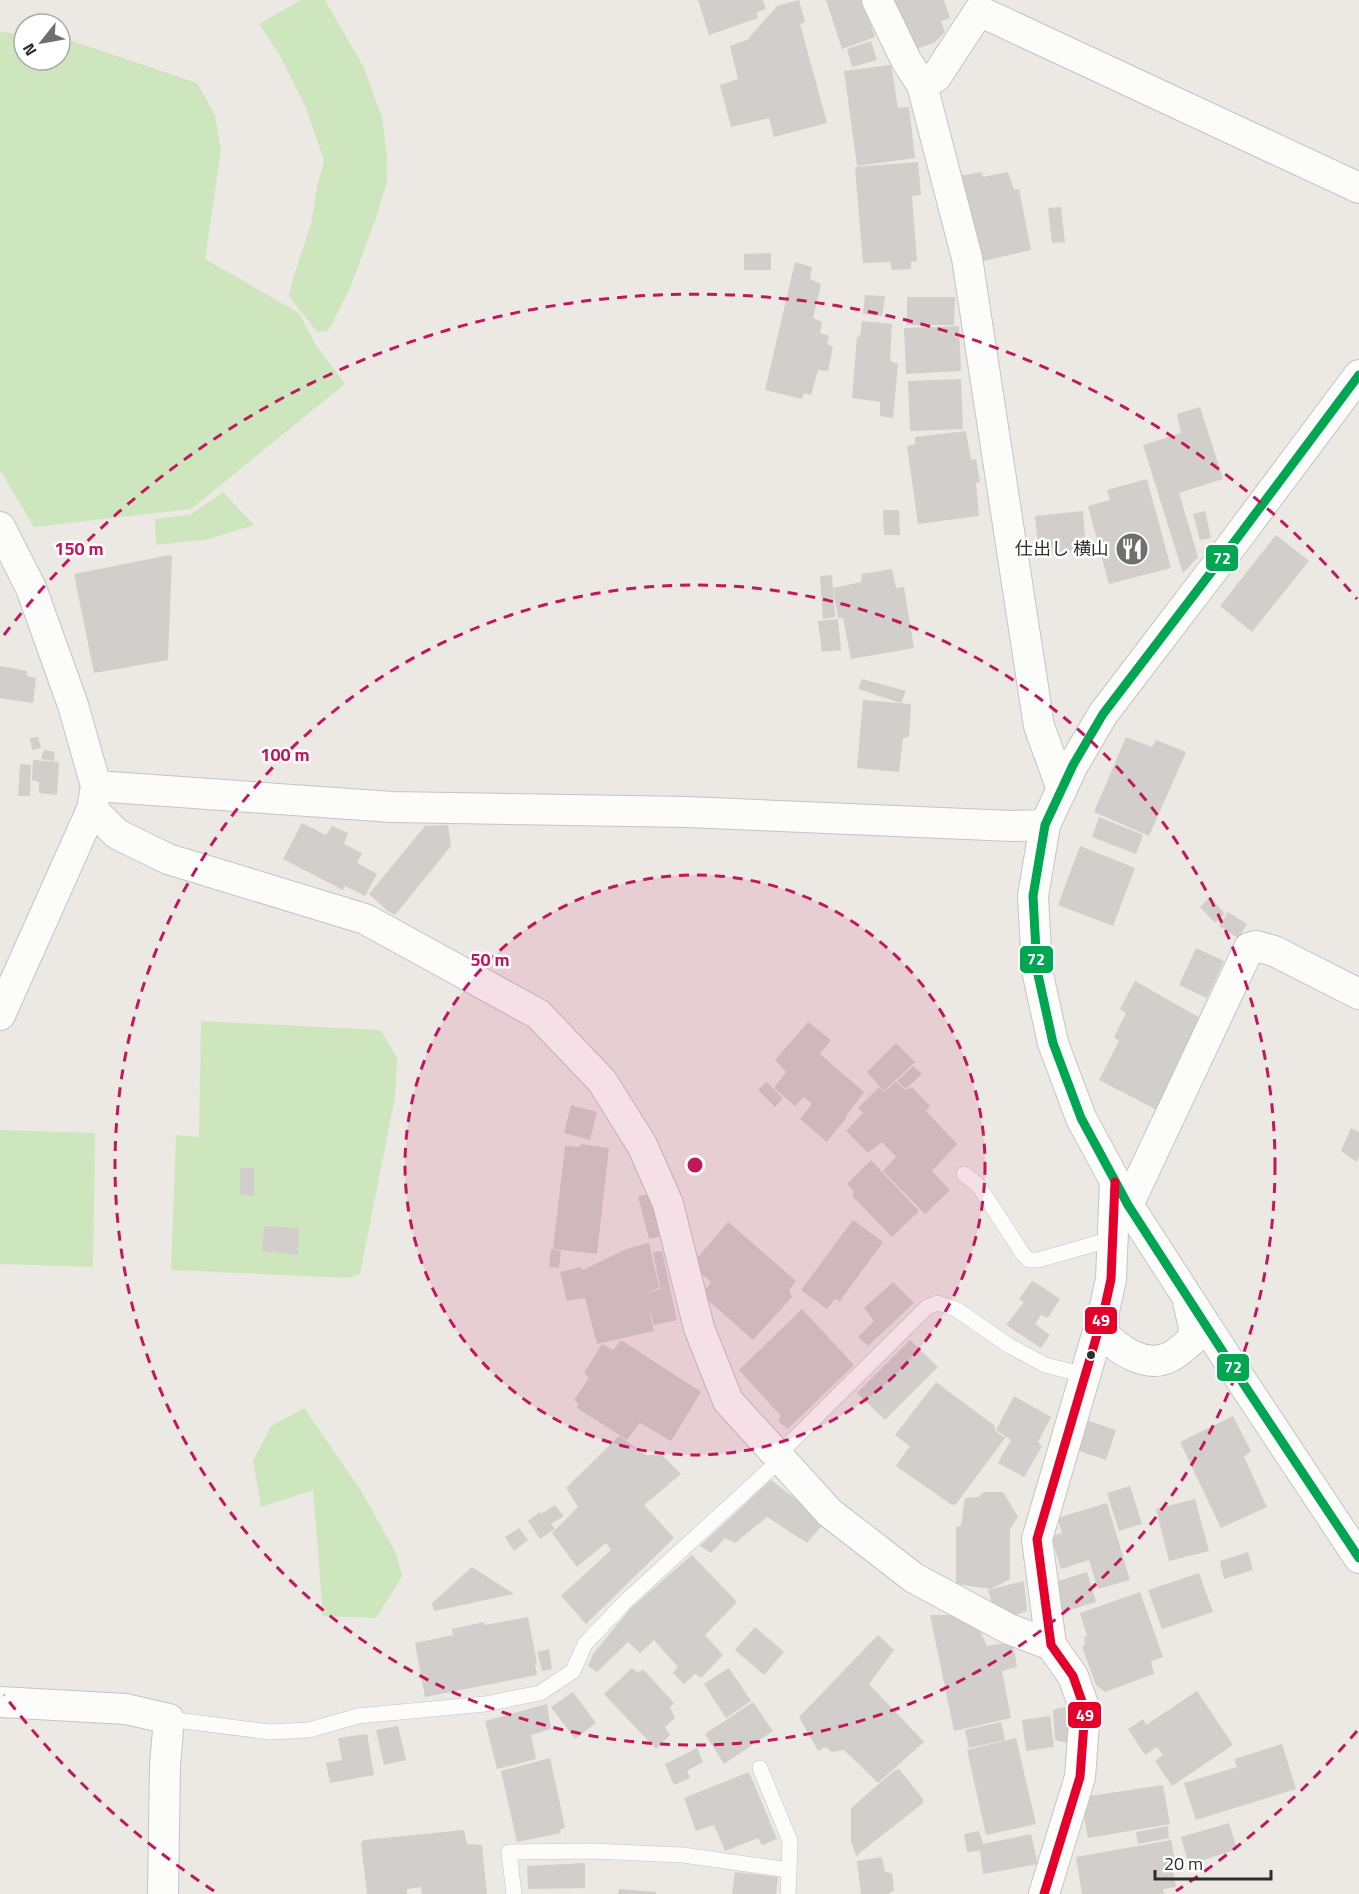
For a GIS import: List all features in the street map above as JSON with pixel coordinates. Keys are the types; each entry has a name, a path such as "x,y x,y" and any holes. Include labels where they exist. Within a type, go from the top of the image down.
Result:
{"street":[{"path":"877,0 906,60 922,85 967,258 1039,726 1062,789"},
{"path":"922,85 936,77 979,11 1359,188"},
{"path":"1359,375 1103,714 1073,765 1045,825 1033,896 1038,970 1053,1043 1081,1118 1122,1193 1187,1298 1359,1557"},
{"path":"0,527 30,588 73,705 94,797 117,834 168,859 364,919 538,1014 602,1081 642,1145 668,1204 699,1328 728,1401 830,1513 914,1578 1009,1629 1051,1645"},
{"path":"94,797 392,807 687,812 1012,826 1045,825"},
{"path":"0,1015 94,797"},
{"path":"1044,1894 1080,1777 1085,1710 1073,1676 1051,1645 1037,1539 1104,1311 1111,1279 1112,1239 1122,1193 1249,948 1256,946 1274,951 1359,994"},
{"path":"1104,1311 1104,1333 1114,1344 1139,1358 1154,1360 1168,1358 1192,1340 1194,1328 1187,1298"},
{"path":"0,1702 126,1709 169,1719 165,1765 163,1894"}],"lane":[{"path":"964,1174 978,1185 1029,1260 1038,1260 1112,1239"},
{"path":"169,1719 269,1732 309,1730 358,1716 485,1704 540,1693 573,1671 585,1644 626,1601 779,1457 927,1307 938,1303 956,1309 1008,1345 1045,1365 1085,1375"},
{"path":"760,1768 790,1841 788,1894"},
{"path":"514,1894 509,1852 592,1851 683,1855 789,1870"}],"green space":[{"path":"301,0 325,0 364,68 382,117 387,158 387,181 350,288 328,331 317,332 289,296 311,224 324,160 306,108 279,54 259,24"},
{"path":"0,32 12,33 12,72 72,72 72,41 197,83 215,115 221,151 205,259 299,313 314,342 345,384 191,509 34,527 0,470"},
{"path":"223,492 254,525 209,539 156,545 155,519 190,515"},
{"path":"201,1021 381,1030 397,1058 395,1097 360,1274 349,1278 171,1270 176,1135 199,1137"},
{"path":"0,1130 95,1133 93,1267 0,1264"},
{"path":"304,1408 360,1489 396,1553 402,1576 376,1618 323,1616 313,1490 261,1507 253,1461 271,1426"}],"building":[{"path":"698,0 763,0 766,9 757,12 758,18 709,35"},
{"path":"799,0 805,22 800,24 827,123 774,137 769,118 731,127 720,85 738,79 730,46 747,40 777,6"},
{"path":"826,0 862,0 875,37 842,49"},
{"path":"892,0 944,0 950,18 941,21 945,32 934,43 916,49"},
{"path":"871,41 877,60 852,67 847,49"},
{"path":"891,65 898,108 909,107 915,158 857,166 844,71"},
{"path":"918,162 921,195 912,196 917,261 911,262 911,269 892,270 890,262 863,263 855,167"},
{"path":"981,172 983,177 1008,172 1014,190 1019,189 1031,250 979,262 959,176"},
{"path":"1061,207 1065,242 1052,243 1048,208"},
{"path":"771,253 771,270 744,270 744,254"},
{"path":"795,262 812,267 810,279 821,284 813,318 822,322 820,333 829,336 827,344 833,347 828,371 818,370 811,395 804,393 802,399 765,390"},
{"path":"865,295 885,296 882,316 863,314"},
{"path":"907,297 955,297 954,325 907,325"},
{"path":"862,321 892,324 890,361 898,364 893,418 880,416 880,402 852,398 857,337 860,336"},
{"path":"959,326 961,371 906,374 904,328"},
{"path":"961,379 963,429 910,431 908,381"},
{"path":"1200,407 1223,479 1179,493 1198,557 1183,573 1143,445 1181,433 1177,414"},
{"path":"966,431 971,460 976,459 980,482 976,483 979,516 918,524 907,446 915,444 915,437"},
{"path":"1147,479 1171,568 1109,584 1088,506 1110,500 1107,490"},
{"path":"883,510 899,510 900,535 884,535"},
{"path":"1083,511 1086,550 1039,555 1035,516"},
{"path":"1205,511 1211,538 1200,540 1193,514"},
{"path":"1276,535 1309,561 1252,632 1220,606"},
{"path":"170,555 172,557 168,660 94,673 74,574"},
{"path":"892,569 896,588 904,587 914,648 851,659 843,618 838,618 833,588 861,582 862,574"},
{"path":"832,575 835,617 823,619 820,576"},
{"path":"838,619 841,650 822,652 818,621"},
{"path":"0,666 27,671 27,676 36,678 33,703 0,698"},
{"path":"862,679 906,691 901,703 858,689"},
{"path":"863,700 911,704 909,737 903,738 899,772 857,768"},
{"path":"38,737 41,748 32,750 30,738"},
{"path":"1126,737 1152,747 1156,740 1186,752 1149,836 1094,812"},
{"path":"44,750 55,752 54,761 41,759"},
{"path":"33,760 59,762 57,795 39,793 39,782 32,780"},
{"path":"20,764 31,765 30,796 18,796"},
{"path":"1099,817 1143,835 1136,854 1092,837"},
{"path":"302,823 326,835 332,826 348,833 344,844 362,853 357,863 377,874 365,896 345,886 343,890 283,859"},
{"path":"448,825 451,846 395,915 369,894 425,826"},
{"path":"1080,846 1135,868 1113,926 1058,905"},
{"path":"1210,897 1225,914 1215,923 1200,907"},
{"path":"1228,912 1247,924 1238,938 1219,926"},
{"path":"1196,948 1224,961 1207,998 1179,985"},
{"path":"1135,981 1200,1018 1157,1110 1099,1080 1119,1041 1114,1037 1126,1013 1120,1009"},
{"path":"808,1022 831,1040 820,1054 864,1092 827,1142 800,1119 812,1104 804,1097 795,1106 774,1088 786,1072 775,1060"},
{"path":"896,1043 915,1062 884,1091 867,1072"},
{"path":"913,1066 922,1074 906,1089 897,1081"},
{"path":"766,1082 783,1098 775,1107 758,1090"},
{"path":"896,1082 906,1090 912,1087 930,1106 926,1111 957,1144 932,1171 950,1190 925,1214 883,1171 896,1157 882,1142 868,1153 846,1131 863,1113 858,1108 879,1087 884,1092"},
{"path":"571,1105 597,1112 590,1140 564,1133"},
{"path":"1351,1128 1359,1132 1357,1162 1341,1151"},
{"path":"581,1144 609,1148 597,1254 553,1249 565,1146 580,1147"},
{"path":"871,1160 919,1211 892,1237 852,1196 854,1192 847,1184"},
{"path":"240,1168 254,1168 254,1196 240,1195"},
{"path":"651,1194 662,1236 649,1239 638,1196"},
{"path":"853,1220 883,1242 840,1301 835,1299 827,1309 801,1290"},
{"path":"728,1222 796,1281 789,1290 792,1297 753,1340 702,1295 711,1282 691,1265"},
{"path":"264,1226 299,1228 298,1255 262,1251"},
{"path":"649,1243 659,1288 645,1294 666,1287 660,1288 653,1252 662,1251 677,1320 654,1325 648,1304 654,1331 597,1344 585,1298 567,1301 560,1272 580,1267 583,1270 626,1249"},
{"path":"551,1249 561,1251 559,1268 549,1267"},
{"path":"1033,1281 1060,1299 1048,1318 1041,1315 1035,1324 1050,1335 1041,1348 1006,1325 1024,1302 1019,1299"},
{"path":"893,1282 914,1303 868,1346 858,1337 874,1321 864,1308"},
{"path":"802,1309 854,1365 788,1429 778,1421 781,1416 739,1370"},
{"path":"621,1340 701,1392 671,1441 640,1423 627,1440 577,1408 578,1403 574,1400 589,1378 584,1373 602,1344 613,1350"},
{"path":"910,1340 938,1367 885,1420 857,1393"},
{"path":"936,1382 995,1426 995,1431 1005,1438 956,1504 952,1505 896,1466 910,1446 895,1435"},
{"path":"1014,1396 1051,1417 1038,1442 1042,1446 1024,1477 998,1463 1011,1440 996,1430"},
{"path":"1233,1416 1251,1451 1244,1457 1267,1507 1221,1528 1180,1442"},
{"path":"1086,1420 1116,1430 1106,1460 1076,1450"},
{"path":"619,1436 646,1455 662,1455 681,1474 644,1505 674,1538 586,1624 561,1596 611,1550 606,1543 577,1567 552,1533 578,1507 566,1488"},
{"path":"771,1480 825,1522 807,1543 767,1517 735,1543 725,1538 711,1553 700,1546"},
{"path":"1130,1486 1142,1524 1119,1531 1107,1493"},
{"path":"984,1492 1003,1492 1018,1517 1010,1529 1010,1579 991,1589 956,1584 956,1527 961,1526 965,1498 978,1497"},
{"path":"1195,1499 1209,1551 1169,1561 1156,1509"},
{"path":"1107,1503 1130,1580 1098,1589 1089,1560 1061,1569 1051,1536 1062,1533 1057,1518"},
{"path":"555,1505 564,1516 551,1524 555,1529 540,1539 528,1521"},
{"path":"519,1528 528,1540 514,1551 505,1537"},
{"path":"1248,1552 1253,1570 1224,1579 1220,1561"},
{"path":"692,1555 737,1602 705,1635 723,1655 701,1678 695,1674 684,1684 673,1673 678,1667 654,1640 640,1653 628,1642 597,1672 588,1666 593,1654 630,1609"},
{"path":"472,1567 514,1594 434,1611 432,1603"},
{"path":"1087,1572 1096,1602 1057,1614 1049,1584"},
{"path":"1199,1573 1213,1612 1162,1629 1148,1590"},
{"path":"1024,1581 1027,1611 1013,1616 993,1606 988,1590"},
{"path":"1140,1592 1163,1657 1151,1661 1154,1674 1105,1692 1096,1685 1082,1647 1085,1645 1084,1637 1087,1636 1080,1613"},
{"path":"930,1615 953,1615 978,1627 987,1646 1013,1642 1017,1667 1002,1671 1011,1718 954,1731"},
{"path":"528,1617 537,1663 535,1664 537,1675 425,1697 415,1643 453,1635 452,1629 484,1622 485,1625"},
{"path":"755,1627 784,1652 764,1675 735,1650"},
{"path":"878,1635 894,1650 869,1684 924,1742 878,1783 844,1750 832,1752 826,1747 818,1751 799,1717"},
{"path":"549,1649 552,1669 542,1671 537,1652"},
{"path":"632,1668 637,1672 644,1670 674,1703 670,1708 675,1718 665,1727 670,1735 656,1749 604,1694"},
{"path":"729,1668 751,1701 726,1718 704,1684"},
{"path":"1197,1691 1233,1745 1172,1786 1155,1761 1163,1755 1157,1747 1145,1755 1128,1729 1143,1719 1146,1725"},
{"path":"573,1692 596,1723 575,1739 551,1707"},
{"path":"753,1702 773,1731 724,1764 705,1734"},
{"path":"547,1704 551,1729 531,1735 536,1759 497,1769 485,1721"},
{"path":"1065,1707 1070,1724 1067,1743 1055,1740 1053,1710"},
{"path":"1050,1716 1054,1747 1026,1751 1022,1720"},
{"path":"1001,1722 1005,1740 969,1748 965,1730"},
{"path":"398,1726 406,1760 384,1765 376,1730"},
{"path":"367,1734 374,1775 330,1783 326,1763 342,1760 338,1738"},
{"path":"1016,1738 1036,1824 986,1835 967,1750"},
{"path":"1282,1744 1296,1789 1196,1820 1184,1783 1237,1767 1234,1759"},
{"path":"697,1748 703,1762 687,1771 690,1778 674,1785 665,1764"},
{"path":"550,1758 565,1827 560,1830 561,1833 517,1842 501,1771"},
{"path":"899,1769 923,1799 923,1803 856,1856 851,1841 851,1808"},
{"path":"749,1772 777,1839 762,1845 758,1838 725,1851 714,1825 696,1831 684,1798"},
{"path":"1163,1785 1170,1824 1088,1838 1084,1817 1090,1796"},
{"path":"1229,1823 1237,1849 1189,1865 1181,1837"},
{"path":"1168,1826 1169,1838 1138,1844 1136,1832"},
{"path":"464,1830 467,1844 482,1845 487,1894 422,1894 421,1887 407,1889 407,1894 367,1894 361,1844 363,1840"},
{"path":"979,1831 983,1844 1031,1834 1038,1864 983,1874 980,1851 967,1852 964,1834"},
{"path":"1171,1840 1177,1870 1173,1870 1176,1887 1163,1889 1164,1894 1082,1894 1076,1857"},
{"path":"882,1857 885,1872 892,1873 894,1890 888,1894 861,1894 857,1861"},
{"path":"585,1863 585,1888 528,1889 527,1866"},
{"path":"735,1872 778,1877 776,1894 732,1894"},
{"path":"619,1889 656,1892 656,1894 618,1894"}],"transit line":[{"name":"72","path":"1359,375 1103,714 1073,765 1045,825 1033,896 1037,970 1053,1043 1081,1118 1128,1205 1359,1558"},
{"name":"49","path":"1044,1894 1080,1777 1085,1710 1073,1676 1051,1645 1037,1539 1104,1311 1111,1279 1115,1182"}],"place":[{"name":"仕出し 横山","path":"1132,549"}]}
